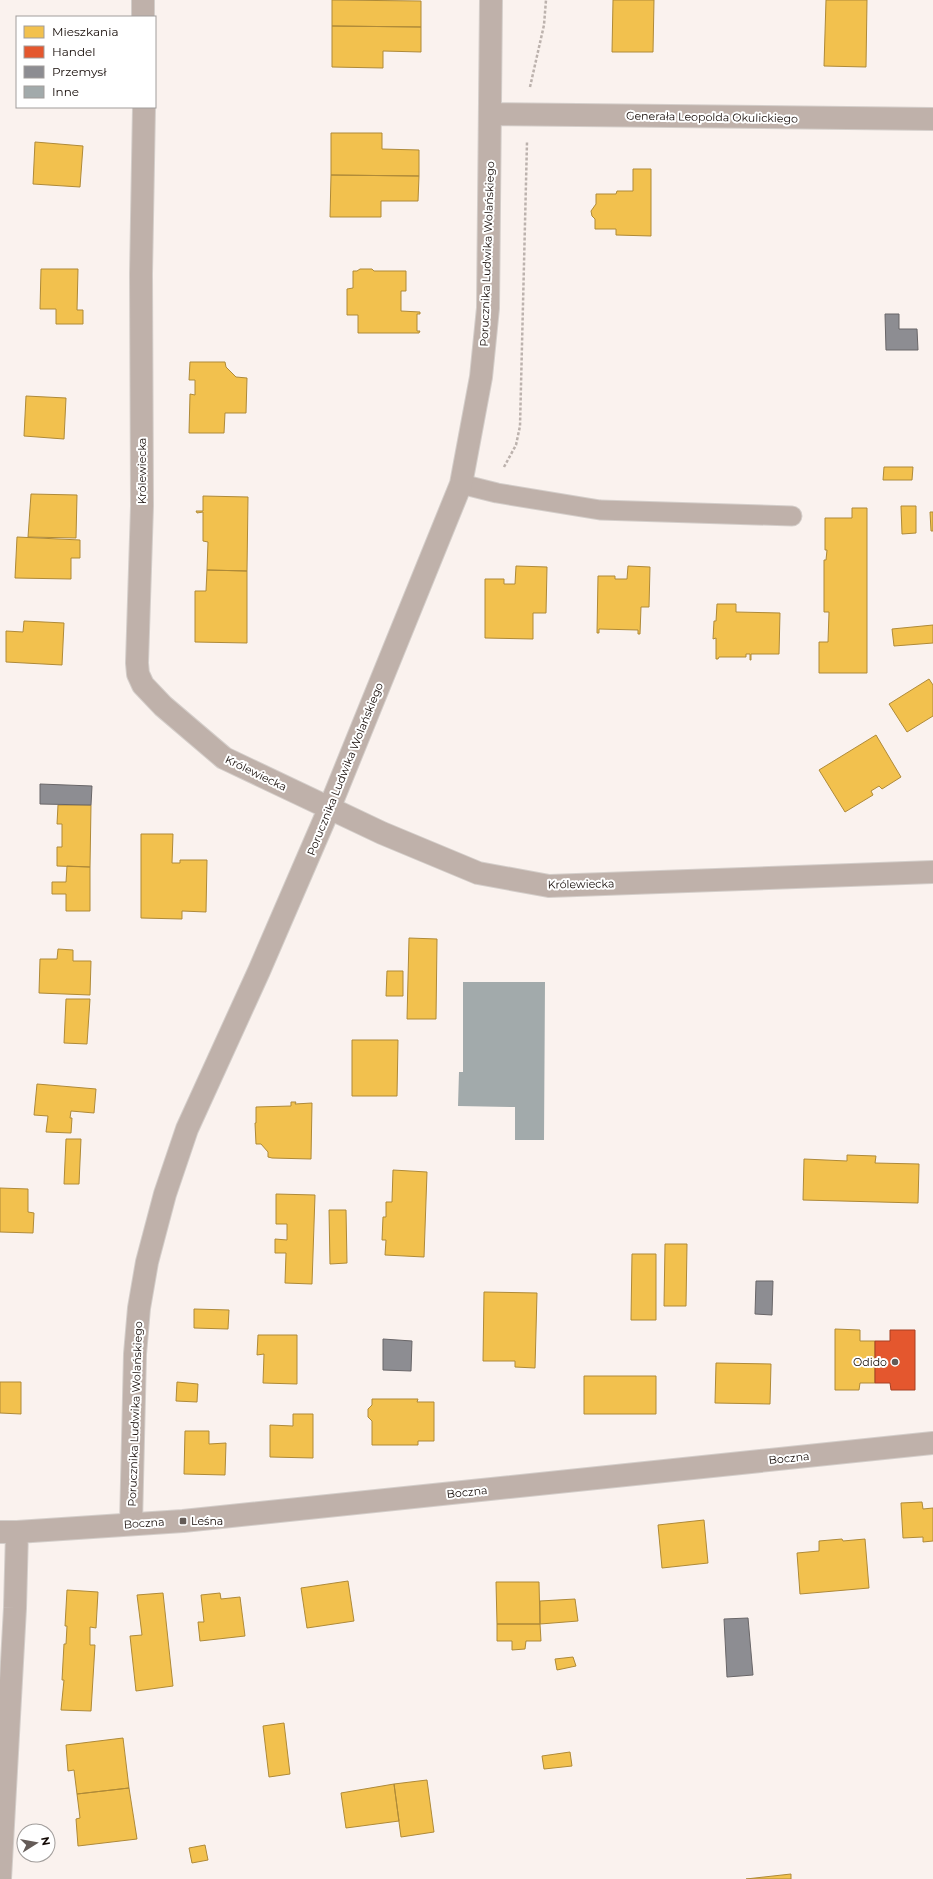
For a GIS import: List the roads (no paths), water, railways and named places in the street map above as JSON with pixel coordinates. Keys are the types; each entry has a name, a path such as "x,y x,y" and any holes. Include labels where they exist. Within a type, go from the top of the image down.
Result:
{"street":[{"path":"143,0 144,16"},
{"name":"Porucznika Ludwika Wolańskiego","path":"131,1524 135,1354 139,1308 147,1262 163,1202 187,1129 259,971 329,809 460,484 481,377 488,308 491,0"},
{"name":"Królewiecka","path":"144,108 141,274 142,506 137,663 138,674 143,685 163,706 224,758 329,809 478,873 549,886 933,872"},
{"name":"Generała Leopolda Okulickiego","path":"491,114 933,119"},
{"name":"Boczna","path":"8,1532 183,1521 933,1443"},
{"path":"0,1879 15,1608 8,1532"}],"lane":[{"path":"460,484 497,493 600,510 792,516"}],"place":[{"name":"Odido","path":"895,1362"},
{"name":"Leśna","path":"183,1521"}]}
